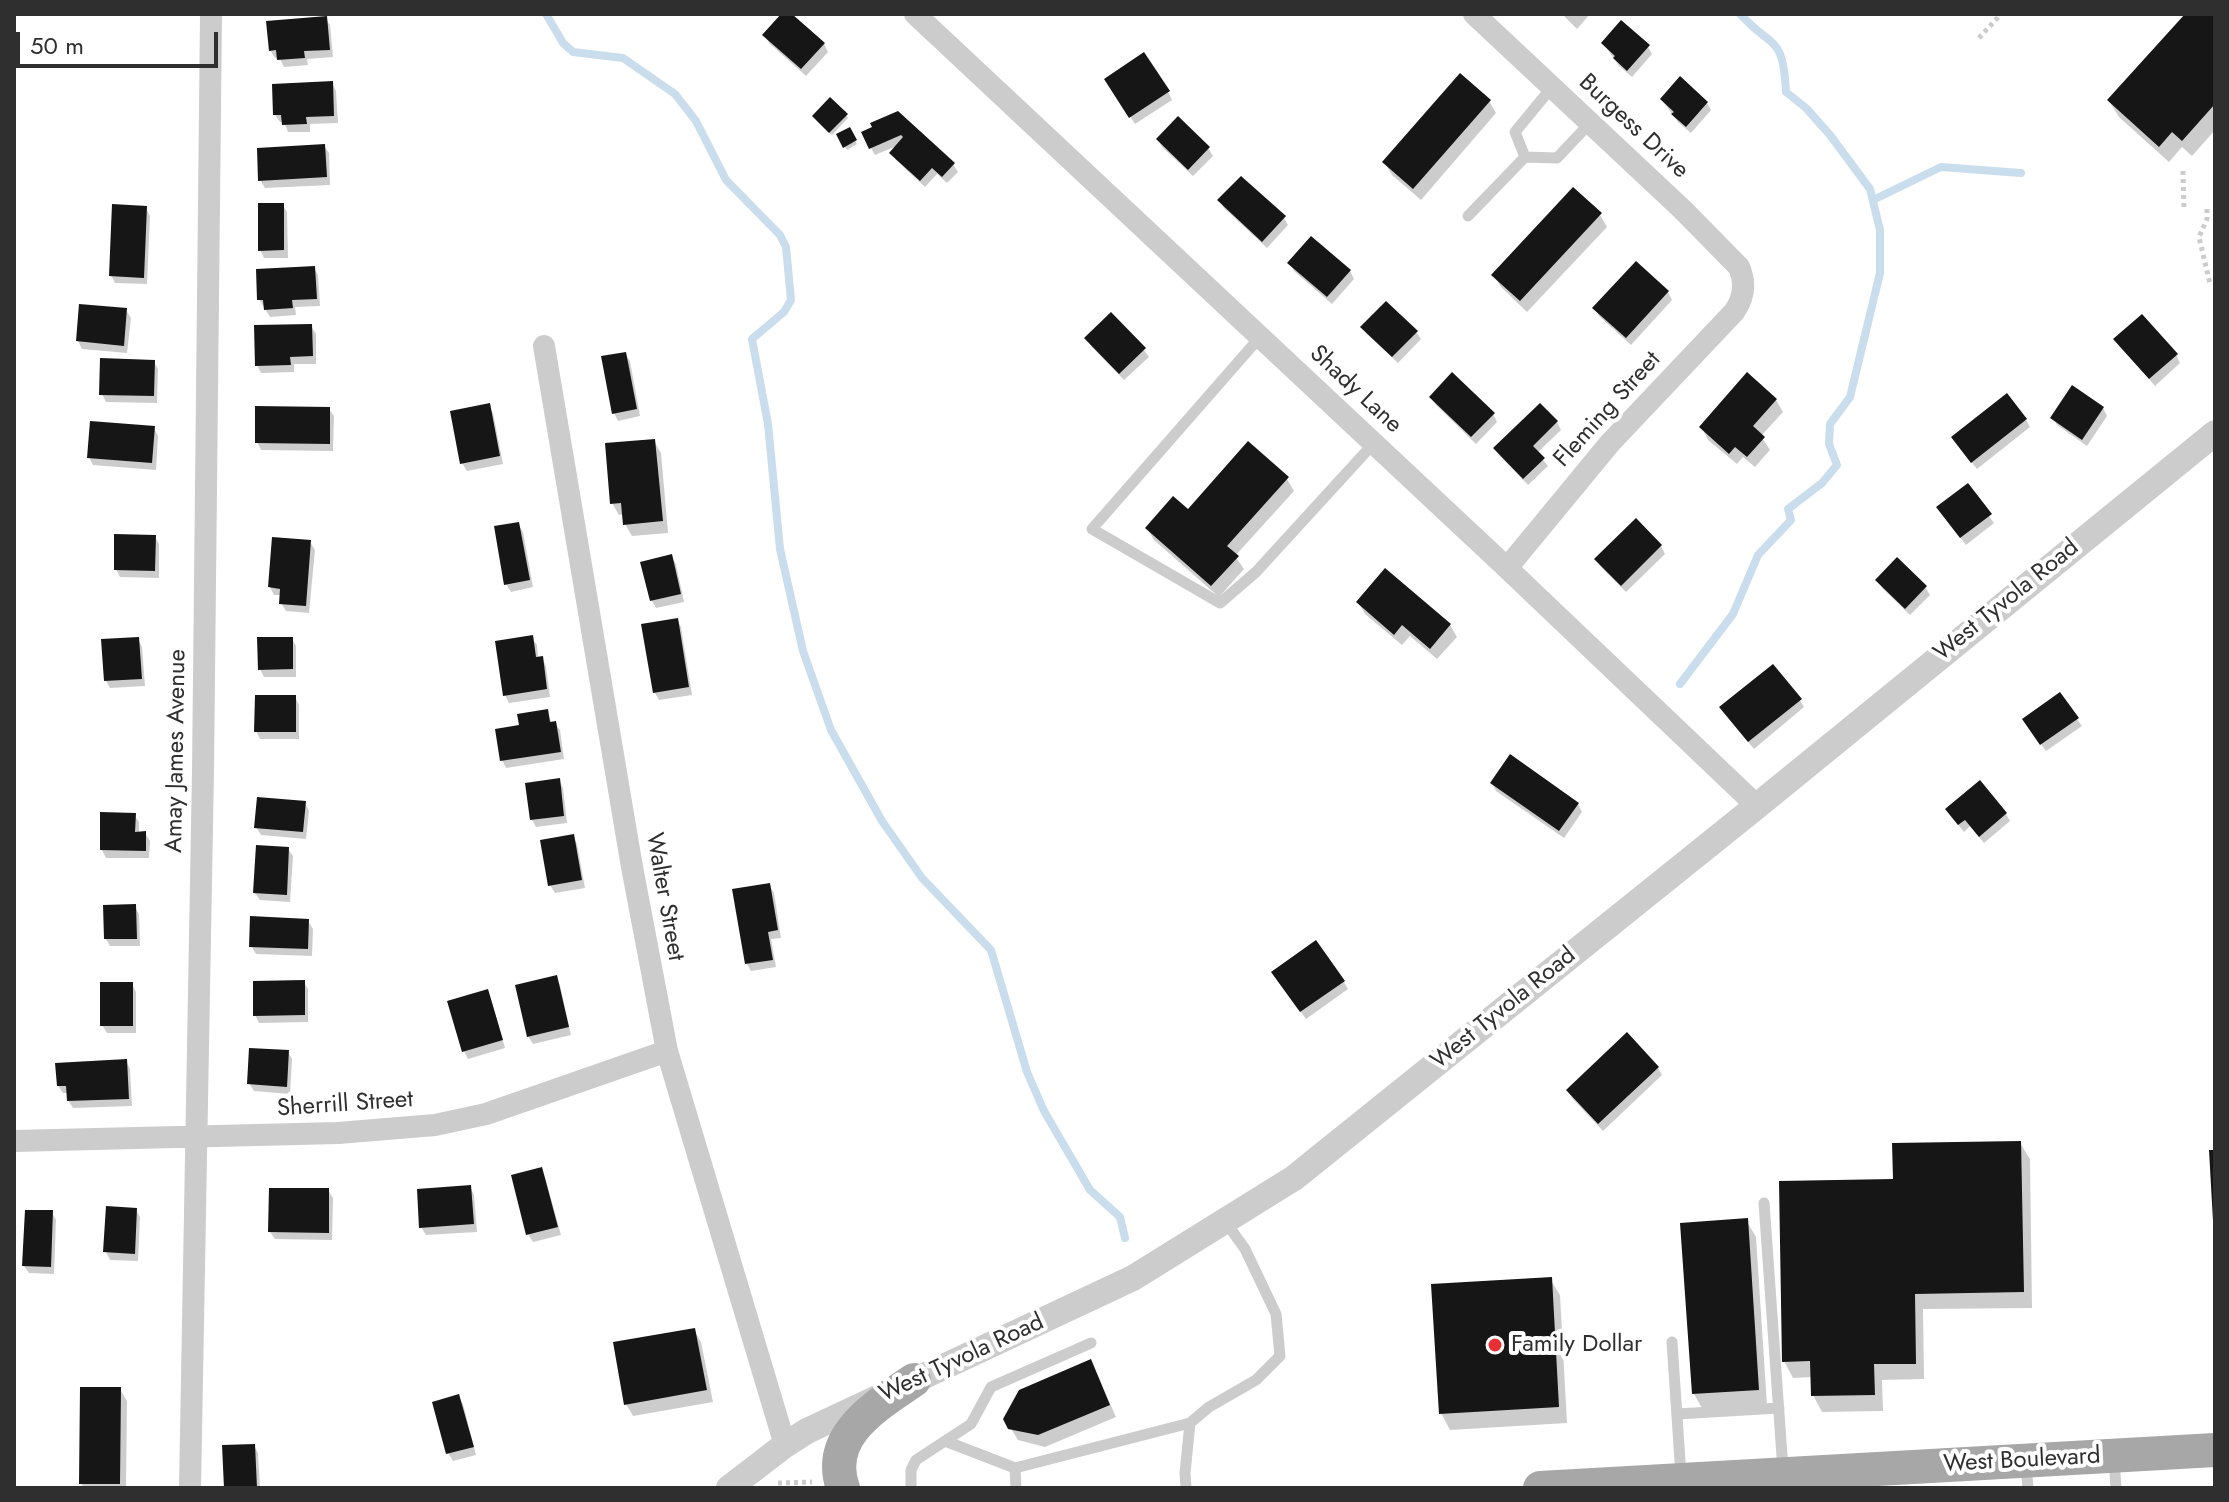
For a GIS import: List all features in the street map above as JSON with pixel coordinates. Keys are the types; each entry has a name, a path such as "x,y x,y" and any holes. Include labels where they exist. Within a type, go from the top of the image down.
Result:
{"main road":[{"path":"833,1485 850,1431 875,1407 914,1380"},
{"name":"West Boulevard","path":"1540,1488 1784,1475 1956,1470 2026,1474 2115,1472 2215,1450"}],"street":[{"name":"Amay James Avenue","path":"190,1488 203,771 211,14"},
{"name":"Shady Lane","path":"915,14 1757,806"},
{"name":"Burgess Drive","path":"1474,14 1683,210 1739,267 1744,286"},
{"name":"Fleming Street","path":"1507,568 1610,443 1734,312 1744,286"},
{"name":"Walter Street","path":"544,346 627,836 667,1051 785,1445"},
{"name":"West Tyvola Road","path":"729,1488 807,1431 1133,1278 1294,1178 2215,433"},
{"name":"Sherrill Street","path":"14,1141 338,1133 435,1125 486,1114 667,1051"}],"lane":[{"path":"1525,157 1515,132 1552,87"},
{"path":"1468,216 1525,157 1557,158 1590,123"},
{"path":"1260,337 1092,529 1220,603 1256,572 1374,443"},
{"path":"1764,1203 1784,1475"},
{"path":"945,1441 1015,1468 1190,1423 1209,1407 1256,1380 1280,1356 1276,1314 1245,1249 1225,1221"},
{"path":"1672,1342 1681,1480"},
{"path":"911,1488 911,1470 916,1460 971,1424 991,1387 1091,1343"},
{"path":"1677,1414 1779,1408"},
{"path":"1186,1488 1190,1423"},
{"path":"1015,1468 1016,1488"}],"path":[{"path":"1979,38 2001,14"},
{"path":"2183,171 2184,211"},
{"path":"2207,209 2207,219 2199,237 2210,284"},
{"path":"767,1483 833,1485"}],"building":[{"path":"781,14 792,14 825,43 801,69 762,35"},
{"path":"2185,14 2215,14 2215,104 2182,141 2172,132 2159,147 2107,100"},
{"path":"327,16 330,50 304,51 305,58 277,60 276,50 269,51 266,21"},
{"path":"1621,20 1650,45 1627,71 1601,43"},
{"path":"1144,52 1170,91 1129,118 1104,79"},
{"path":"1460,73 1491,100 1413,189 1382,162"},
{"path":"1680,76 1708,102 1686,127 1660,99"},
{"path":"333,81 334,116 306,117 307,124 282,125 281,115 273,115 272,84"},
{"path":"830,97 848,114 829,133 812,116"},
{"path":"898,111 955,163 942,177 932,168 920,181 889,153 903,137 901,135 869,149 861,132 872,127 870,123"},
{"path":"1178,116 1210,147 1188,170 1156,139"},
{"path":"850,127 857,140 843,148 836,134"},
{"path":"325,144 327,177 258,181 257,148"},
{"path":"1241,176 1286,216 1262,242 1217,200"},
{"path":"1573,187 1602,213 1520,301 1491,275"},
{"path":"258,203 284,203 284,250 258,251"},
{"path":"112,204 147,206 144,278 109,276"},
{"path":"1311,236 1351,270 1327,297 1287,263"},
{"path":"1636,261 1669,291 1626,338 1592,308"},
{"path":"315,266 317,299 292,300 293,308 264,310 263,300 257,300 256,269"},
{"path":"1386,301 1418,331 1392,357 1360,327"},
{"path":"79,304 127,308 124,346 76,341"},
{"path":"1111,312 1146,348 1119,374 1084,338"},
{"path":"2142,314 2178,354 2149,379 2113,339"},
{"path":"312,324 313,356 290,357 291,365 255,366 254,325"},
{"path":"626,352 637,409 612,414 601,356"},
{"path":"100,358 155,360 154,396 99,395"},
{"path":"1452,372 1495,413 1471,437 1429,397"},
{"path":"1747,372 1777,399 1753,426 1765,437 1747,457 1735,447 1729,454 1699,427"},
{"path":"2072,385 2104,407 2082,440 2050,418"},
{"path":"2007,393 2027,419 1971,463 1951,437"},
{"path":"490,403 500,456 460,464 450,411"},
{"path":"1540,403 1558,421 1533,446 1545,458 1523,479 1493,448"},
{"path":"255,406 330,407 330,444 255,443"},
{"path":"90,421 155,426 152,463 87,458"},
{"path":"655,439 663,521 623,525 621,503 610,504 605,443"},
{"path":"1248,441 1289,477 1227,546 1239,556 1211,586 1145,528 1173,496 1188,509"},
{"path":"1968,483 1992,514 1960,538 1936,507"},
{"path":"1636,518 1662,545 1621,586 1594,559"},
{"path":"519,522 530,580 504,585 494,526"},
{"path":"114,534 156,535 155,571 114,570"},
{"path":"272,537 311,540 306,606 279,604 280,589 268,587"},
{"path":"672,554 681,594 650,601 640,562"},
{"path":"1897,557 1927,586 1905,609 1875,580"},
{"path":"1385,568 1451,624 1430,649 1402,625 1394,635 1356,602"},
{"path":"678,618 689,687 653,693 641,624"},
{"path":"533,635 536,657 543,656 547,689 503,696 495,641"},
{"path":"139,637 142,679 104,681 101,639"},
{"path":"257,637 293,637 293,669 258,670"},
{"path":"1773,664 1802,699 1748,742 1719,707"},
{"path":"2060,692 2079,718 2040,745 2022,719"},
{"path":"255,695 296,695 296,732 254,732"},
{"path":"548,709 550,722 556,721 561,752 500,761 495,729 519,725 517,714"},
{"path":"1510,754 1579,803 1559,831 1490,783"},
{"path":"560,778 564,816 530,820 525,783"},
{"path":"1980,780 2007,813 1979,837 1965,820 1958,825 1945,809"},
{"path":"257,797 306,801 303,832 254,828"},
{"path":"100,812 136,813 135,832 146,831 146,851 100,850"},
{"path":"574,834 582,880 548,886 540,840"},
{"path":"256,845 289,847 287,895 253,893"},
{"path":"770,883 778,930 768,932 773,960 745,964 732,889"},
{"path":"136,904 137,939 104,939 103,905"},
{"path":"250,916 309,919 308,949 249,947"},
{"path":"1316,940 1345,981 1300,1012 1271,972"},
{"path":"557,975 569,1027 527,1037 515,985"},
{"path":"305,980 305,1015 253,1016 253,981"},
{"path":"100,982 133,982 133,1026 100,1026"},
{"path":"488,989 503,1040 462,1052 447,1001"},
{"path":"1627,1032 1659,1067 1598,1124 1566,1090"},
{"path":"249,1048 289,1050 287,1087 247,1084"},
{"path":"127,1059 129,1099 67,1101 66,1086 57,1086 55,1063"},
{"path":"2021,1141 2024,1292 1915,1294 1916,1364 1874,1364 1875,1395 1811,1396 1810,1361 1782,1362 1779,1181 1893,1179 1892,1143"},
{"path":"2209,1150 2215,1150 2215,1221 2213,1221"},
{"path":"542,1167 558,1227 526,1235 511,1175"},
{"path":"471,1185 474,1224 419,1228 417,1189"},
{"path":"269,1188 329,1188 329,1233 268,1232"},
{"path":"106,1206 137,1208 135,1254 103,1252"},
{"path":"25,1210 53,1210 51,1267 22,1266"},
{"path":"1748,1218 1759,1390 1692,1394 1680,1223"},
{"name":"Family Dollar","path":"1552,1277 1559,1407 1439,1414 1431,1284"},
{"path":"695,1328 707,1390 624,1405 613,1342"},
{"path":"1091,1359 1110,1405 1038,1435 1008,1429 1003,1419 1019,1390"},
{"path":"80,1387 121,1387 120,1484 79,1484"},
{"path":"459,1394 474,1447 446,1454 432,1402"},
{"path":"255,1444 257,1488 224,1488 222,1445"}],"waterway":[{"path":"546,14 563,43 573,52 623,58 675,94 696,121 726,180 780,235 786,247 791,300 784,312 752,339 768,424 780,549 803,651 831,730 882,821 922,878 991,950 1027,1072 1044,1111 1090,1190 1120,1217 1125,1238"},
{"path":"1680,684 1733,614 1758,555 1791,520 1788,509 1822,483 1837,465 1829,444 1830,424 1850,397 1880,273 1880,230 1870,189 1830,135 1806,108 1786,92 1779,51 1740,14"},
{"path":"1873,200 1941,167 2021,173"}],"place":[{"name":"Family Dollar","path":"1495,1345"}]}
